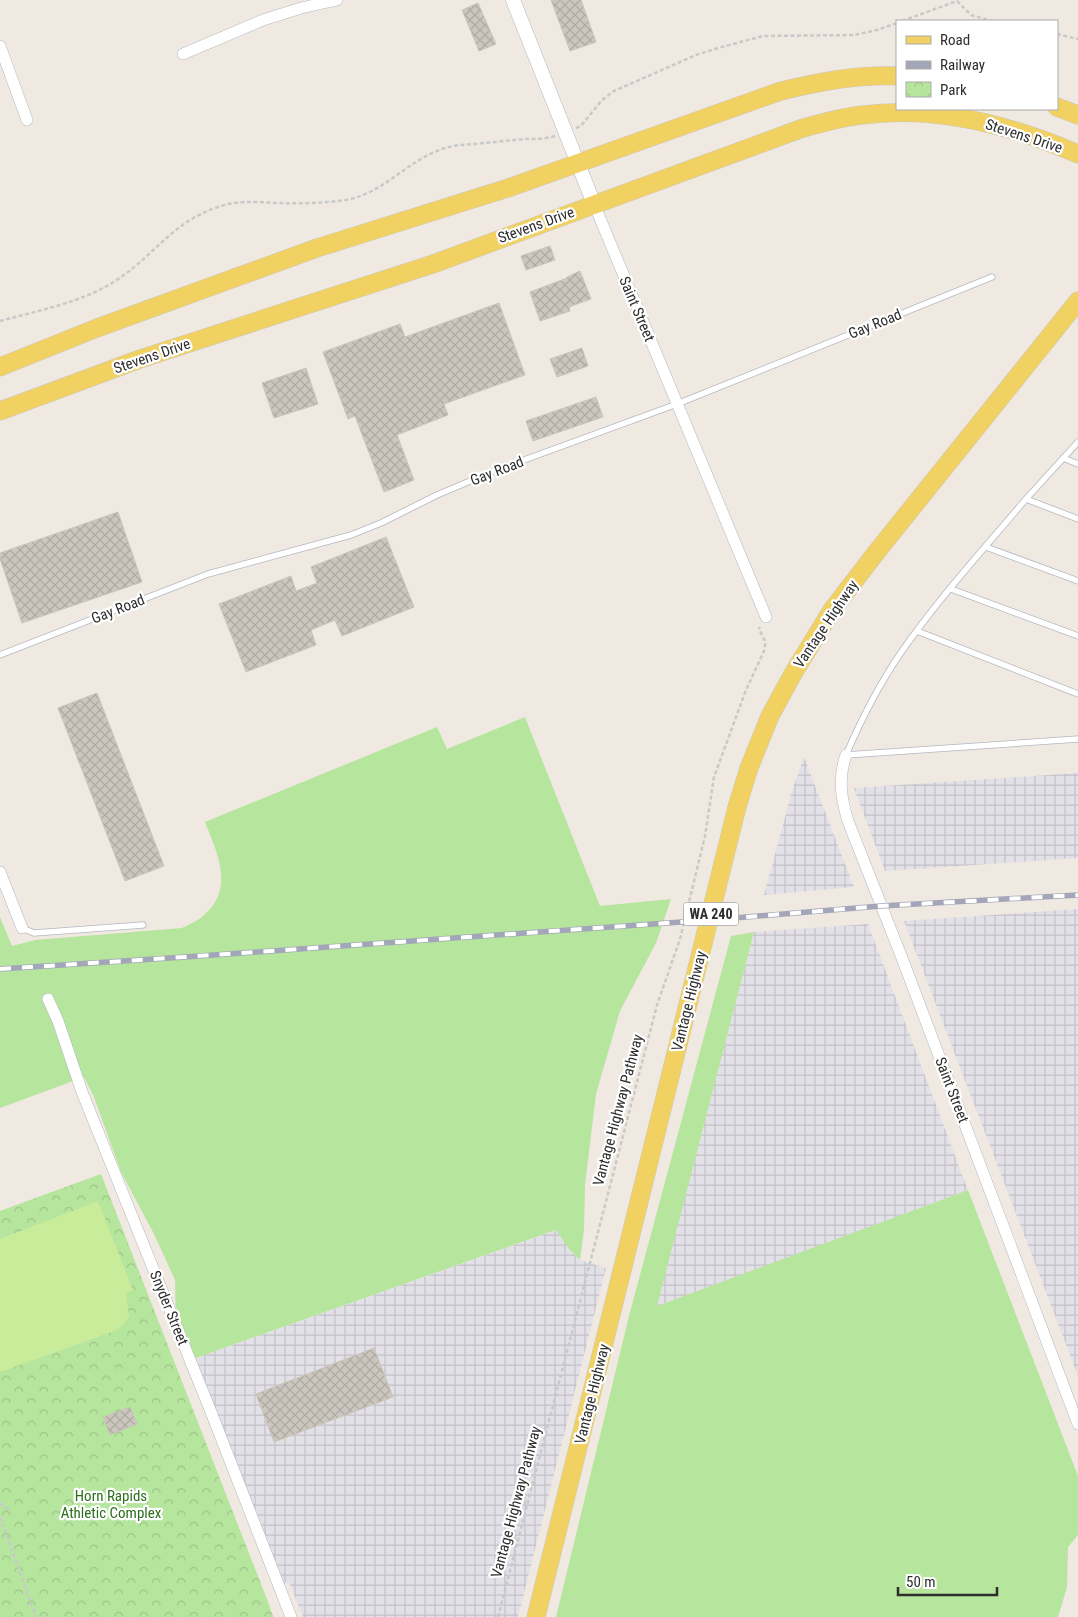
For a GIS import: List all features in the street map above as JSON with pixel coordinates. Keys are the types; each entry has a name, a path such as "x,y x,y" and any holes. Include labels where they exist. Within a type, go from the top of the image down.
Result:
{"main road":[{"path":"0,367 97,328 316,248 508,188 781,91 827,81 896,76"},
{"path":"1058,107 1078,115"},
{"name":"Stevens Drive","path":"0,411 140,360 433,264 803,128 842,118 863,114 906,112 956,117 1013,129 1078,154"},
{"name":"Vantage Highway","path":"536,1617 737,807 767,724 794,672 832,610 848,588 1078,301"}],"street":[{"path":"183,54 299,4 336,0"},
{"name":"Saint Street","path":"513,0 577,163 766,617"},
{"path":"0,46 27,120"},
{"name":"Saint Street","path":"846,755 841,768 840,783 848,821 902,958 1078,1424"},
{"path":"0,872 22,928"},
{"name":"Snyder Street","path":"48,998 58,1021 82,1092 214,1419 291,1617"}],"lane":[{"name":"Gay Road","path":"0,655 208,574 351,535 494,471 677,404 992,277"},
{"path":"846,755 876,694 917,631 1026,499 1078,442"},
{"path":"1063,458 1078,464"},
{"path":"1026,499 1078,519"},
{"path":"986,547 1078,581"},
{"path":"951,589 1078,636"},
{"path":"917,631 1078,694"},
{"path":"846,755 1078,739"},
{"path":"22,928 34,933 143,925"}],"path":[{"path":"905,20 957,1 971,15 988,20"},
{"path":"0,321 68,302 103,288 121,278 179,227 200,213 220,206 252,201 305,203 349,199 381,187 413,164 442,149 459,145 551,138 566,133 581,126 602,100 614,91 710,50 763,36 854,35 896,23"},
{"path":"1058,34 1078,39"},
{"name":"Vantage Highway Pathway","path":"498,1617 658,1005 680,939 705,836 714,777 746,690 765,649 766,641 759,628 766,617"},
{"path":"0,1503 10,1511"},
{"path":"0,1516 36,1617"}],"shaded area":[{"path":"804,757 854,887 764,895 792,791"},
{"path":"1078,773 1078,858 885,871 854,788"},
{"path":"1078,909 1078,1376 904,921"},
{"path":"868,924 968,1190 656,1307 754,932"},
{"path":"557,1230 569,1249 580,1260 606,1268 518,1617 303,1617 289,1582 283,1584 193,1359"}],"green space":[{"path":"525,717 600,906 671,899 656,943 620,1011 596,1094 585,1185 584,1230 580,1260 569,1249 556,1230 193,1359 176,1322 175,1280 154,1234 121,1172 94,1097 84,1077 0,1108 0,917 12,946 35,940 182,928 203,916 213,906 219,895 221,871 219,859 205,822 437,727 447,749"},
{"path":"754,932 657,1306 968,1190 1078,1476 1078,1535 1068,1547 1067,1587 1058,1617 556,1617 629,1316 731,936"},
{"name":"Horn Rapids Athletic Complex","path":"101,1174 273,1617 0,1617 0,1211"},
{"path":"98,1201 133,1290 126,1293 129,1317 120,1328 109,1333 0,1372 0,1239"}],"building":[{"path":"551,0 581,0 596,42 570,51"},
{"path":"478,3 496,44 479,51 462,10"},
{"path":"550,246 555,260 526,270 521,256"},
{"path":"580,271 591,299 569,307 570,311 540,321 530,292"},
{"path":"499,303 525,375 444,404 448,415 397,435 414,480 384,492 355,416 348,419 323,352 400,324 405,337"},
{"path":"582,348 588,366 557,377 550,359"},
{"path":"306,368 318,404 274,418 262,383"},
{"path":"596,397 603,417 533,441 526,421"},
{"path":"118,512 142,582 22,623 0,559 0,553"},
{"path":"386,537 414,607 342,636 335,620 311,630 316,645 246,672 219,604 291,576 296,591 317,583 311,567"},
{"path":"97,693 164,866 125,881 58,708"},
{"path":"374,1348 393,1397 274,1442 256,1394"},
{"path":"130,1407 137,1424 110,1435 103,1417"}],"railway":[{"path":"0,969 710,920 881,906 1078,895"}]}
